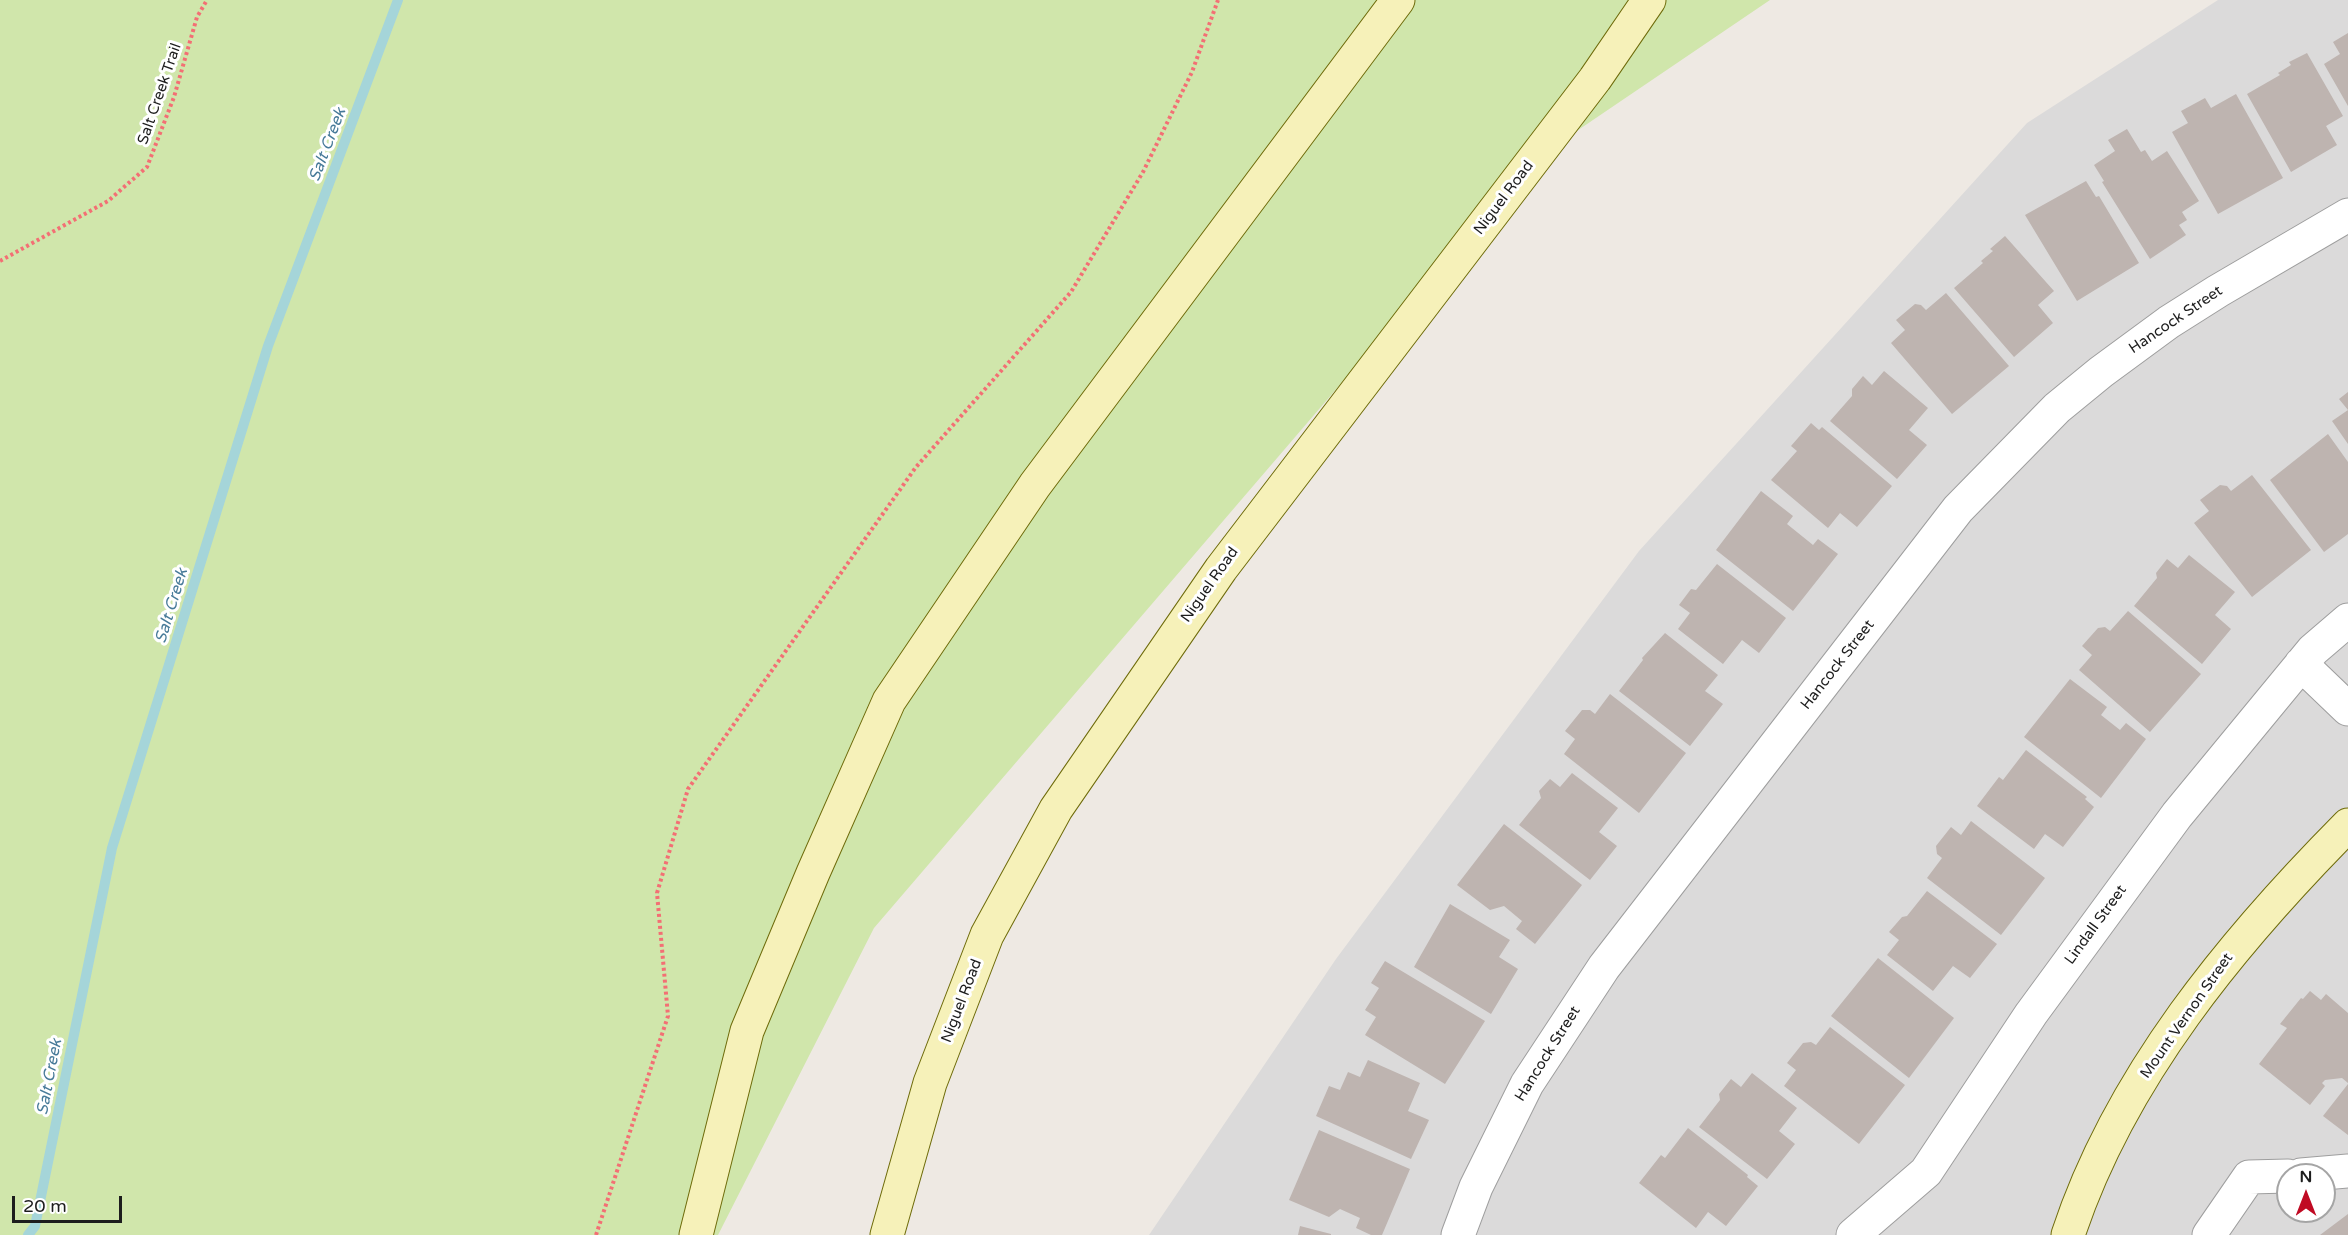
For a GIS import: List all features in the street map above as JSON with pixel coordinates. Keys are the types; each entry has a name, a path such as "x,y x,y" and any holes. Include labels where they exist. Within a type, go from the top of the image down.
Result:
{"main road":[{"path":"696,1235 747,1031 813,873 889,701 1035,485 1398,0"},
{"name":"Niguel Road","path":"887,1235 930,1083 987,935 1056,809 1221,568 1595,79 1649,0"},
{"name":"Mount Vernon Street","path":"2068,1235 2092,1172 2147,1071 2180,1022 2250,930 2288,886 2348,825"}],"street":[{"name":"Hancock Street","path":"1458,1235 1476,1187 1527,1084 1604,967 1958,510 2033,431 2101,372 2209,297 2348,215"},
{"name":"Lindall Street","path":"1853,1235 1926,1172 2031,1014 2177,815 2301,664 2348,620"},
{"path":"2301,664 2348,709"},
{"path":"2209,1235 2249,1177 2276,1176"}],"path":[{"name":"Salt Creek Trail","path":"0,261 108,201 147,167 174,97 197,17 207,0"},
{"path":"596,1235 668,1016 657,893 688,789 916,467 1071,292 1143,172 1192,72 1218,0"}],"shaded area":[{"path":"2218,0 2348,0 2348,1235 1149,1235 1336,959 1639,551 2027,123"}],"green space":[{"path":"0,0 1770,0 1531,162 874,928 718,1235 0,1235"}],"building":[{"path":"2348,33 2348,106 2324,64 2340,54 2333,42"},
{"path":"2307,53 2343,116 2326,126 2337,145 2291,172 2247,94 2280,75 2278,73 2291,65 2289,62"},
{"path":"2236,94 2283,178 2218,214 2172,132 2188,123 2181,111 2205,98 2211,108"},
{"path":"2127,129 2141,152 2145,150 2152,161 2167,151 2199,201 2182,212 2187,220 2179,225 2186,235 2150,259 2102,182 2104,181 2094,165 2115,151 2108,140"},
{"path":"2086,181 2096,197 2099,196 2139,263 2077,301 2025,215"},
{"path":"2005,236 2054,291 2038,305 2053,323 2014,357 1954,288 1983,263 1981,261 1993,251 1990,249"},
{"path":"1946,293 2009,366 1952,414 1891,343 1905,330 1896,320 1915,304 1921,305 1926,310"},
{"path":"1884,371 1928,408 1909,430 1927,445 1897,479 1830,421 1852,396 1852,389 1863,376 1872,385"},
{"path":"2348,392 2348,410 2339,399"},
{"path":"2348,410 2348,444 2332,421"},
{"path":"1811,423 1819,430 1822,427 1892,486 1857,527 1840,513 1828,528 1771,480 1797,451 1791,446"},
{"path":"2328,434 2348,462 2348,534 2324,552 2270,480"},
{"path":"2252,475 2311,550 2252,597 2194,523 2209,511 2200,500 2220,485 2227,486 2231,491"},
{"path":"1761,491 1793,516 1787,524 1813,545 1818,539 1838,554 1793,611 1716,550"},
{"path":"2189,555 2235,592 2215,615 2231,629 2202,664 2134,606 2157,578 2156,573 2167,559 2178,568"},
{"path":"1717,564 1786,618 1759,653 1742,640 1723,664 1678,629 1690,613 1679,605 1691,589 1696,590"},
{"path":"2128,611 2201,674 2150,732 2079,670 2092,655 2082,646 2098,628 2105,627 2110,631"},
{"path":"1665,633 1718,675 1705,691 1723,704 1690,746 1619,691 1643,660 1642,658"},
{"path":"2070,679 2107,707 2101,715 2120,730 2126,723 2146,739 2101,798 2024,737"},
{"path":"1610,694 1686,753 1639,813 1564,754 1575,739 1565,731 1582,710 1590,710 1595,714"},
{"path":"2026,750 2087,797 2085,799 2094,807 2063,847 2045,834 2034,849 1977,806 1999,777 2003,780"},
{"path":"1572,773 1618,808 1599,832 1617,846 1590,880 1519,825 1541,798 1539,791 1550,779 1560,787"},
{"path":"1971,821 2045,878 2001,935 1927,878 1942,858 1937,854 1936,846 1951,827 1961,835"},
{"path":"1504,824 1582,885 1535,944 1516,929 1522,921 1504,906 1490,910 1457,885"},
{"path":"1927,891 1997,944 1970,978 1953,966 1933,991 1887,955 1899,940 1889,932 1902,917 1907,916"},
{"path":"1450,904 1510,940 1499,957 1518,969 1491,1014 1414,967"},
{"path":"1878,958 1954,1018 1909,1078 1831,1016"},
{"path":"1385,961 1485,1021 1445,1084 1365,1035 1376,1017 1365,1010 1379,988 1371,983"},
{"path":"2310,991 2321,1000 2326,994 2348,1013 2348,1083 2342,1078 2325,1080 2322,1083 2325,1086 2310,1105 2259,1064 2287,1028 2280,1024 2301,998 2303,999"},
{"path":"1830,1027 1905,1085 1859,1144 1784,1086 1796,1070 1787,1063 1803,1043 1811,1042 1816,1045"},
{"path":"1368,1060 1420,1083 1408,1111 1429,1120 1411,1159 1316,1116 1329,1086 1340,1090 1348,1072 1360,1077"},
{"path":"1752,1073 1797,1108 1779,1131 1795,1144 1767,1179 1699,1127 1720,1100 1719,1094 1731,1079 1741,1087"},
{"path":"2348,1084 2348,1135 2323,1116"},
{"path":"1688,1128 1748,1175 1747,1177 1758,1186 1726,1226 1708,1212 1696,1228 1639,1183 1661,1155 1665,1158"},
{"path":"1319,1130 1410,1169 1382,1235 1371,1235 1356,1228 1360,1218 1340,1209 1329,1217 1289,1200"},
{"path":"2348,1214 2348,1235 2320,1235"},
{"path":"1300,1226 1331,1234 1331,1235 1298,1235"}],"waterway":[{"name":"Salt Creek","path":"28,1235 35,1226 112,848 268,346 398,0"}]}
